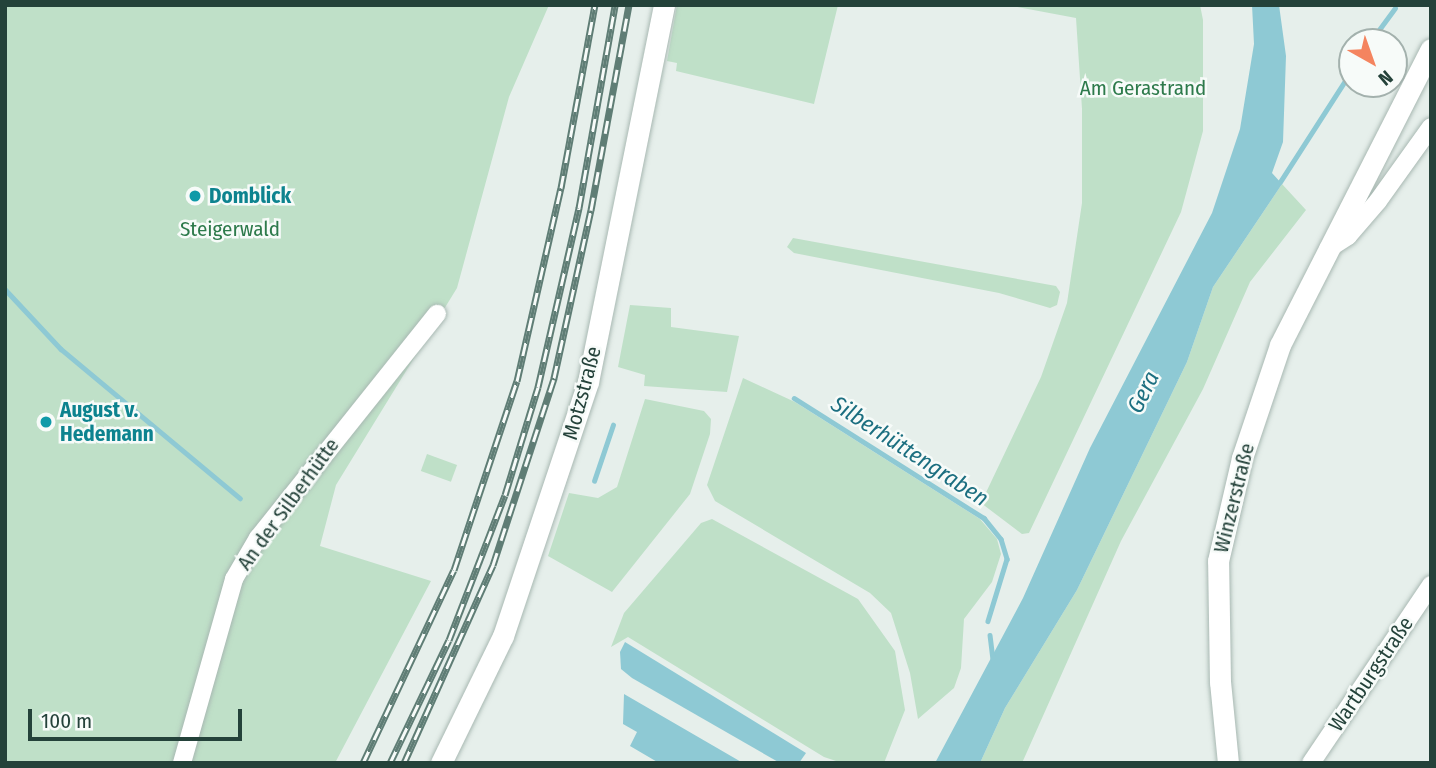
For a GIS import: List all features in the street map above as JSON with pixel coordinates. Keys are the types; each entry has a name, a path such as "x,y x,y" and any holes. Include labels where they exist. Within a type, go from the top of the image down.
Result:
{"street":[{"name":"Motzstraße","path":"441,763 503,636 588,382 664,5"},
{"name":"Winzerstraße","path":"1228,763 1220,682 1218,561 1259,401 1280,345 1431,49"},
{"name":"Winzerstraße","path":"1327,249 1348,236 1378,201 1431,127"},
{"name":"An der Silberhütte","path":"182,763 234,579 258,538 437,314"},
{"name":"Wartburgstraße","path":"1311,763 1431,585"}],"green space":[{"name":"Steigerwald","path":"5,5 549,5 509,97 457,288 336,485 320,546 431,581 335,763 5,763"},
{"path":"677,5 838,5 814,104 676,71 677,63 667,61"},
{"name":"Am Gerastrand","path":"1006,5 1200,5 1203,20 1203,131 1181,212 1029,533 1022,534 981,503 1041,377 1067,303 1082,203 1082,109 1076,18"},
{"path":"1282,184 1306,210 1250,282 1203,389 1121,541 1022,763 980,763 1005,708 1077,590 1187,362 1213,287"},
{"path":"793,238 1056,286 1060,292 1057,305 1050,308 999,293 794,253 787,247"},
{"path":"630,305 671,308 671,327 739,336 727,392 644,386 645,375 618,367"},
{"path":"743,378 795,402 980,519 997,539 1001,554 992,582 964,619 961,668 954,688 918,719 910,673 891,613 870,593 715,501 707,485"},
{"path":"645,399 704,411 711,419 710,434 690,494 612,592 548,556 569,493 598,498 617,487"},
{"path":"427,454 457,465 451,482 421,471"},
{"path":"712,519 858,599 895,651 905,710 884,763 842,763 824,757 628,637 611,647 624,613 701,523"}],"water":[{"name":"Gera","path":"1252,5 1279,5 1286,56 1283,142 1272,173 1282,184 1213,287 1187,362 1077,590 1005,708 980,763 935,763 1023,598 1090,448 1212,213 1240,129 1254,44"},
{"path":"625,642 806,753 799,763 780,763 632,678 621,669 620,652"},
{"path":"624,694 743,763 659,763 630,746 637,732 623,724"}],"waterway":[{"path":"1380,28 1395,8"},
{"path":"1280,182 1338,92"},
{"name":"Silberhüttengraben","path":"5,289 61,349 240,498"},
{"name":"Silberhüttengraben","path":"794,398 984,518 1001,539 1007,559 988,621"},
{"name":"Silberhüttengraben","path":"594,481 613,425"},
{"name":"Silberhüttengraben","path":"990,635 993,658"}],"railway":[{"path":"363,763 454,570 517,381 561,188 595,5"},
{"path":"390,763 449,640 505,495 538,387 579,208 615,5"},
{"path":"404,763 493,565 554,378 591,210 629,5"}],"place":[{"name":"Domblick","path":"195,196"},
{"name":"August v. Hedemann","path":"46,422"}]}
